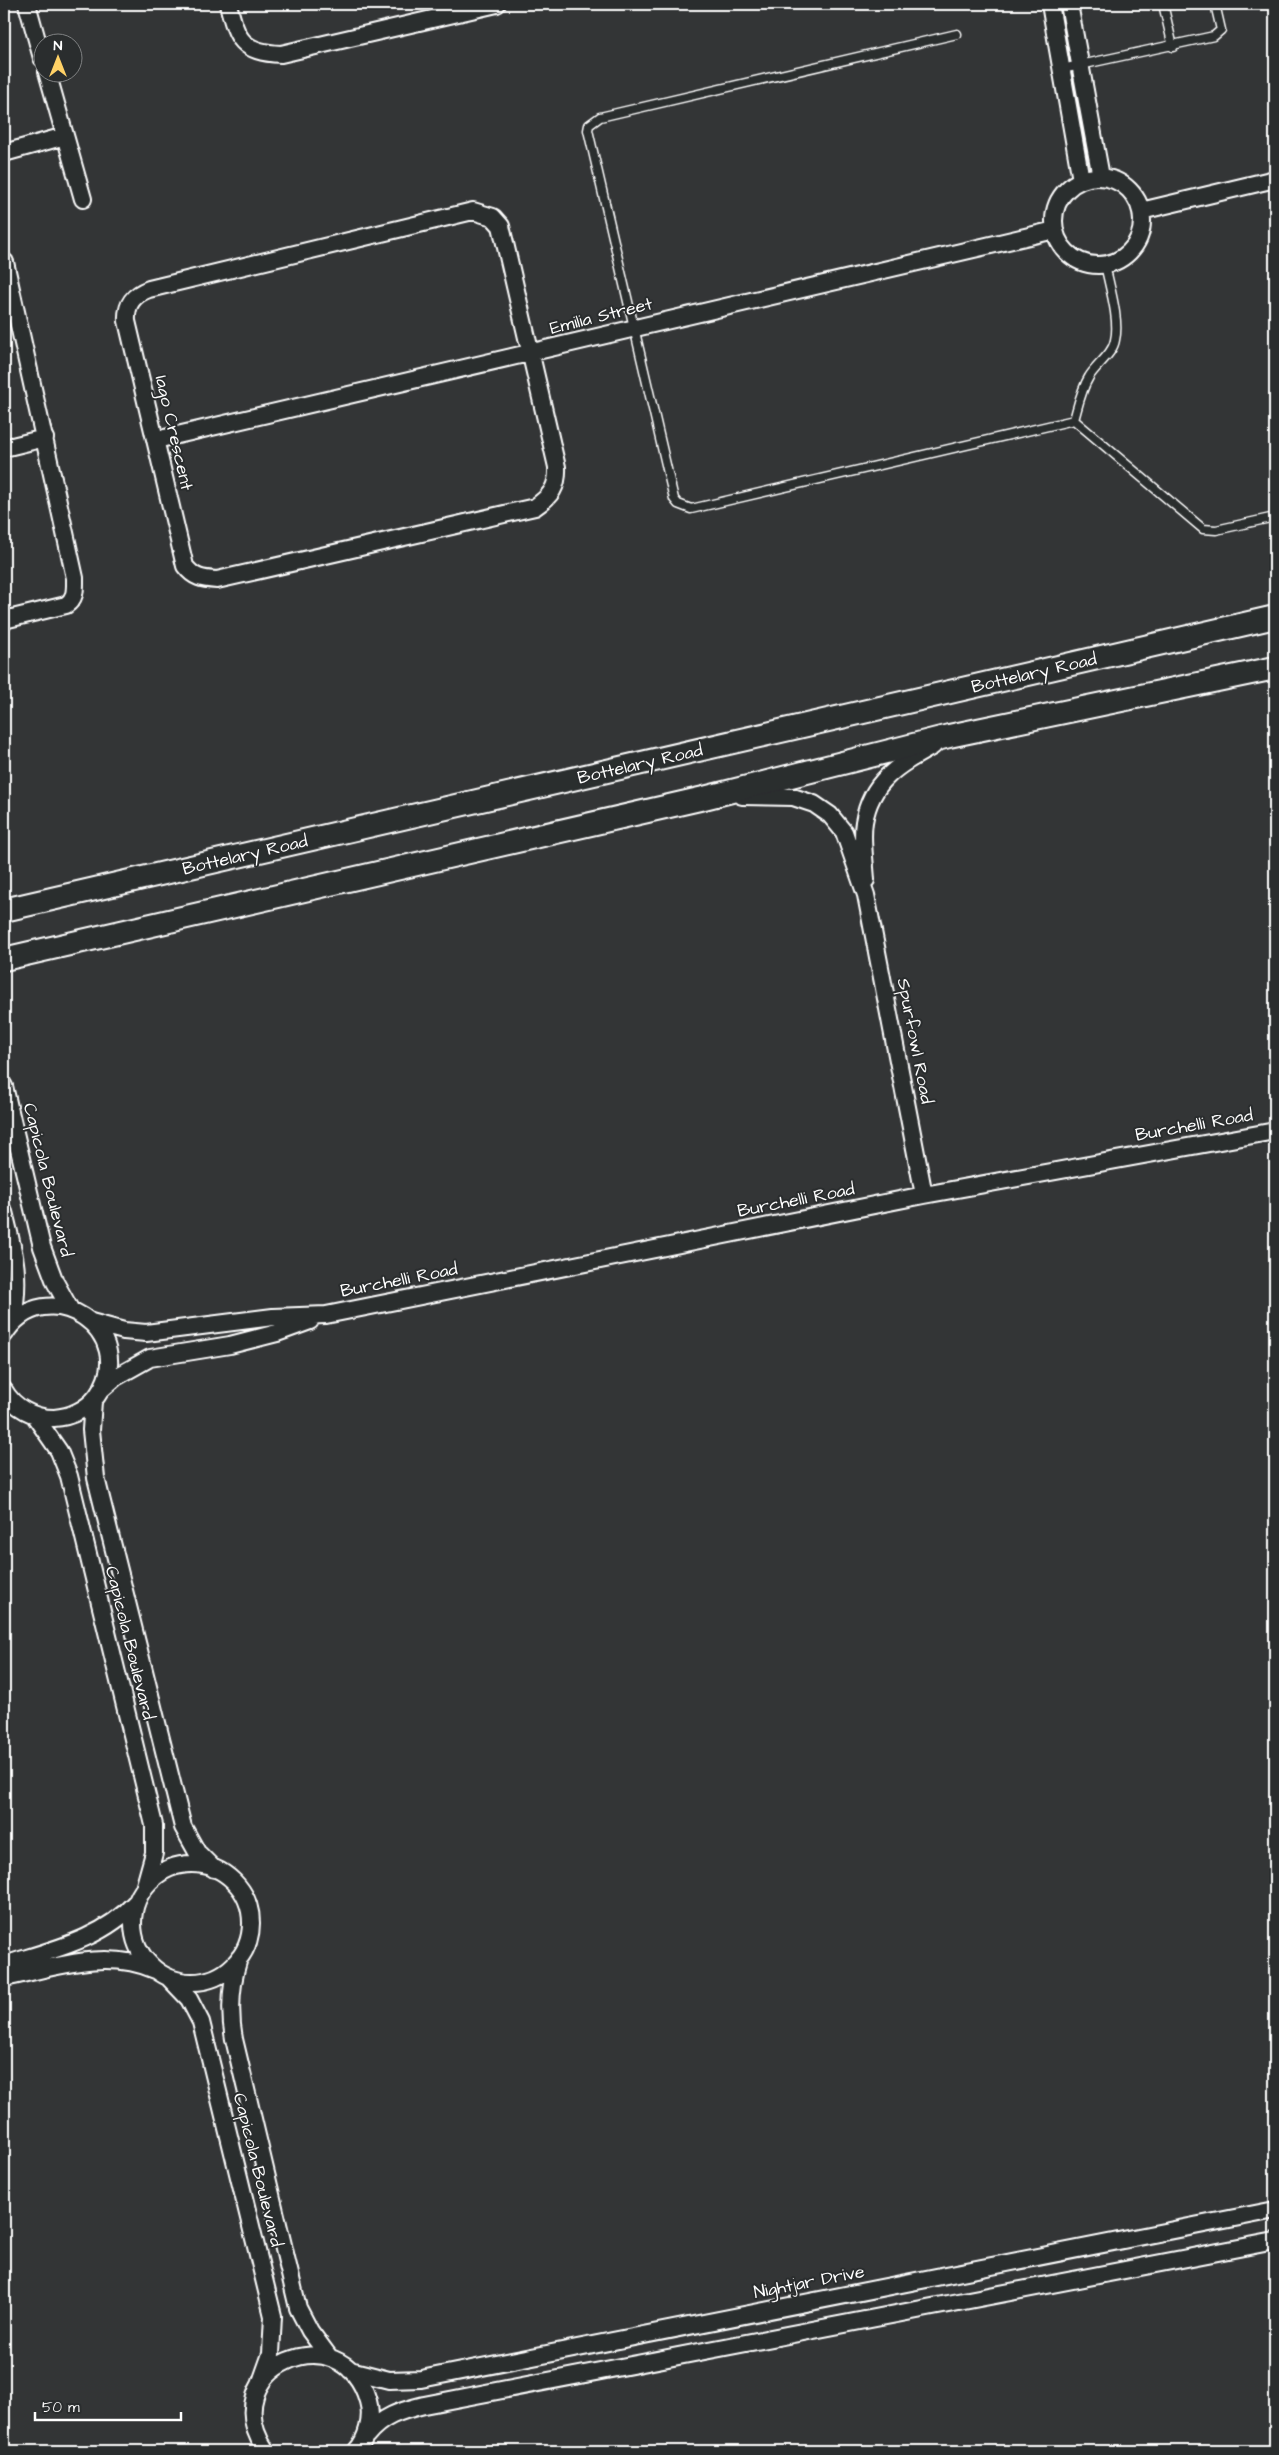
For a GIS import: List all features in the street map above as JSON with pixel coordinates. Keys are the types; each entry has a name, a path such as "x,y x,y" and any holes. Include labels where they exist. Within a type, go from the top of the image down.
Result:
{"main road":[{"name":"Bottelary Road","path":"4,910 1275,617"},
{"path":"4,958 704,798 949,736 1275,668"}],"street":[{"path":"27,4 35,32"},
{"path":"228,4 234,30 243,41 258,53 281,54 497,4"},
{"path":"1050,4 1081,180"},
{"path":"1069,4 1100,177"},
{"path":"50,82 83,199"},
{"path":"4,153 65,136"},
{"path":"1100,177 1111,179 1125,185 1135,197 1141,211 1142,224 1139,238 1131,250 1121,258 1105,264 1081,261 1069,254 1060,243 1055,230 1054,215 1059,200 1068,188 1081,180 1100,177"},
{"path":"1141,211 1275,179"},
{"name":"Iago Crescent","path":"473,211 492,218 501,226 530,354 557,468 556,483 546,499 536,507 217,580 200,579 185,566 127,321 128,305 139,293 473,211"},
{"name":"Emilia Street","path":"156,440 1055,230"},
{"path":"4,620 66,605 74,597 74,578 45,438 5,262"},
{"path":"4,448 45,438"},
{"name":"Spurfowl Road","path":"866,894 864,823 872,797 889,772 949,736"},
{"name":"Spurfowl Road","path":"704,798 763,795 793,797 814,804 830,815 844,832 866,894 924,1195"},
{"name":"Capicola Boulevard","path":"4,1086 42,1247 55,1282 70,1309"},
{"name":"Burchelli Road","path":"91,1322 124,1331 146,1333 273,1318 326,1314 924,1195 1275,1131"},
{"path":"4,1212 18,1275 18,1296 8,1329"},
{"path":"8,1329 22,1315 45,1307 70,1309 91,1322"},
{"name":"Burchelli Road","path":"34,1415 47,1418 72,1415 97,1396 116,1377 150,1358 230,1345 276,1333 326,1314"},
{"name":"Capicola Boulevard","path":"91,1322 102,1337 108,1354 109,1367 97,1396 91,1430 96,1478 182,1827 197,1852 214,1869"},
{"path":"7,1397 34,1415"},
{"name":"Capicola Boulevard","path":"34,1415 59,1451 69,1476 152,1816 155,1839 154,1853 141,1895"},
{"path":"4,1966 94,1935 118,1920 153,1880 176,1867 202,1866 214,1869 236,1884 248,1908 250,1934 239,1958 230,1968 207,1980 194,1982 162,1974 131,1962 102,1959 4,1978"},
{"path":"141,1895 134,1913 135,1939 147,1962 162,1974"},
{"name":"Capicola Boulevard","path":"239,1958 234,1972 230,2002 234,2039 298,2308 310,2331 330,2358"},
{"name":"Capicola Boulevard","path":"162,1974 189,1999 201,2022 273,2316 271,2354 253,2403 253,2425 266,2451"},
{"name":"Nightjar Drive","path":"350,2370 389,2380 421,2379 1275,2210"},
{"path":"356,2451 373,2427 391,2414 424,2405 1275,2240"},
{"path":"261,2382 271,2370 286,2360 303,2355 330,2358 350,2370 365,2389 370,2421 366,2436"}],"lane":[{"path":"1163,4 1173,47"},
{"path":"1062,69 1173,47 1214,36 1220,32 1215,4"},
{"path":"957,34 593,120 588,130 636,328 674,499 684,507 691,509 1074,420"},
{"path":"1074,420 1085,384 1112,348 1115,340 1116,327 1105,264"},
{"path":"1074,420 1203,529 1216,530 1275,517"}]}
